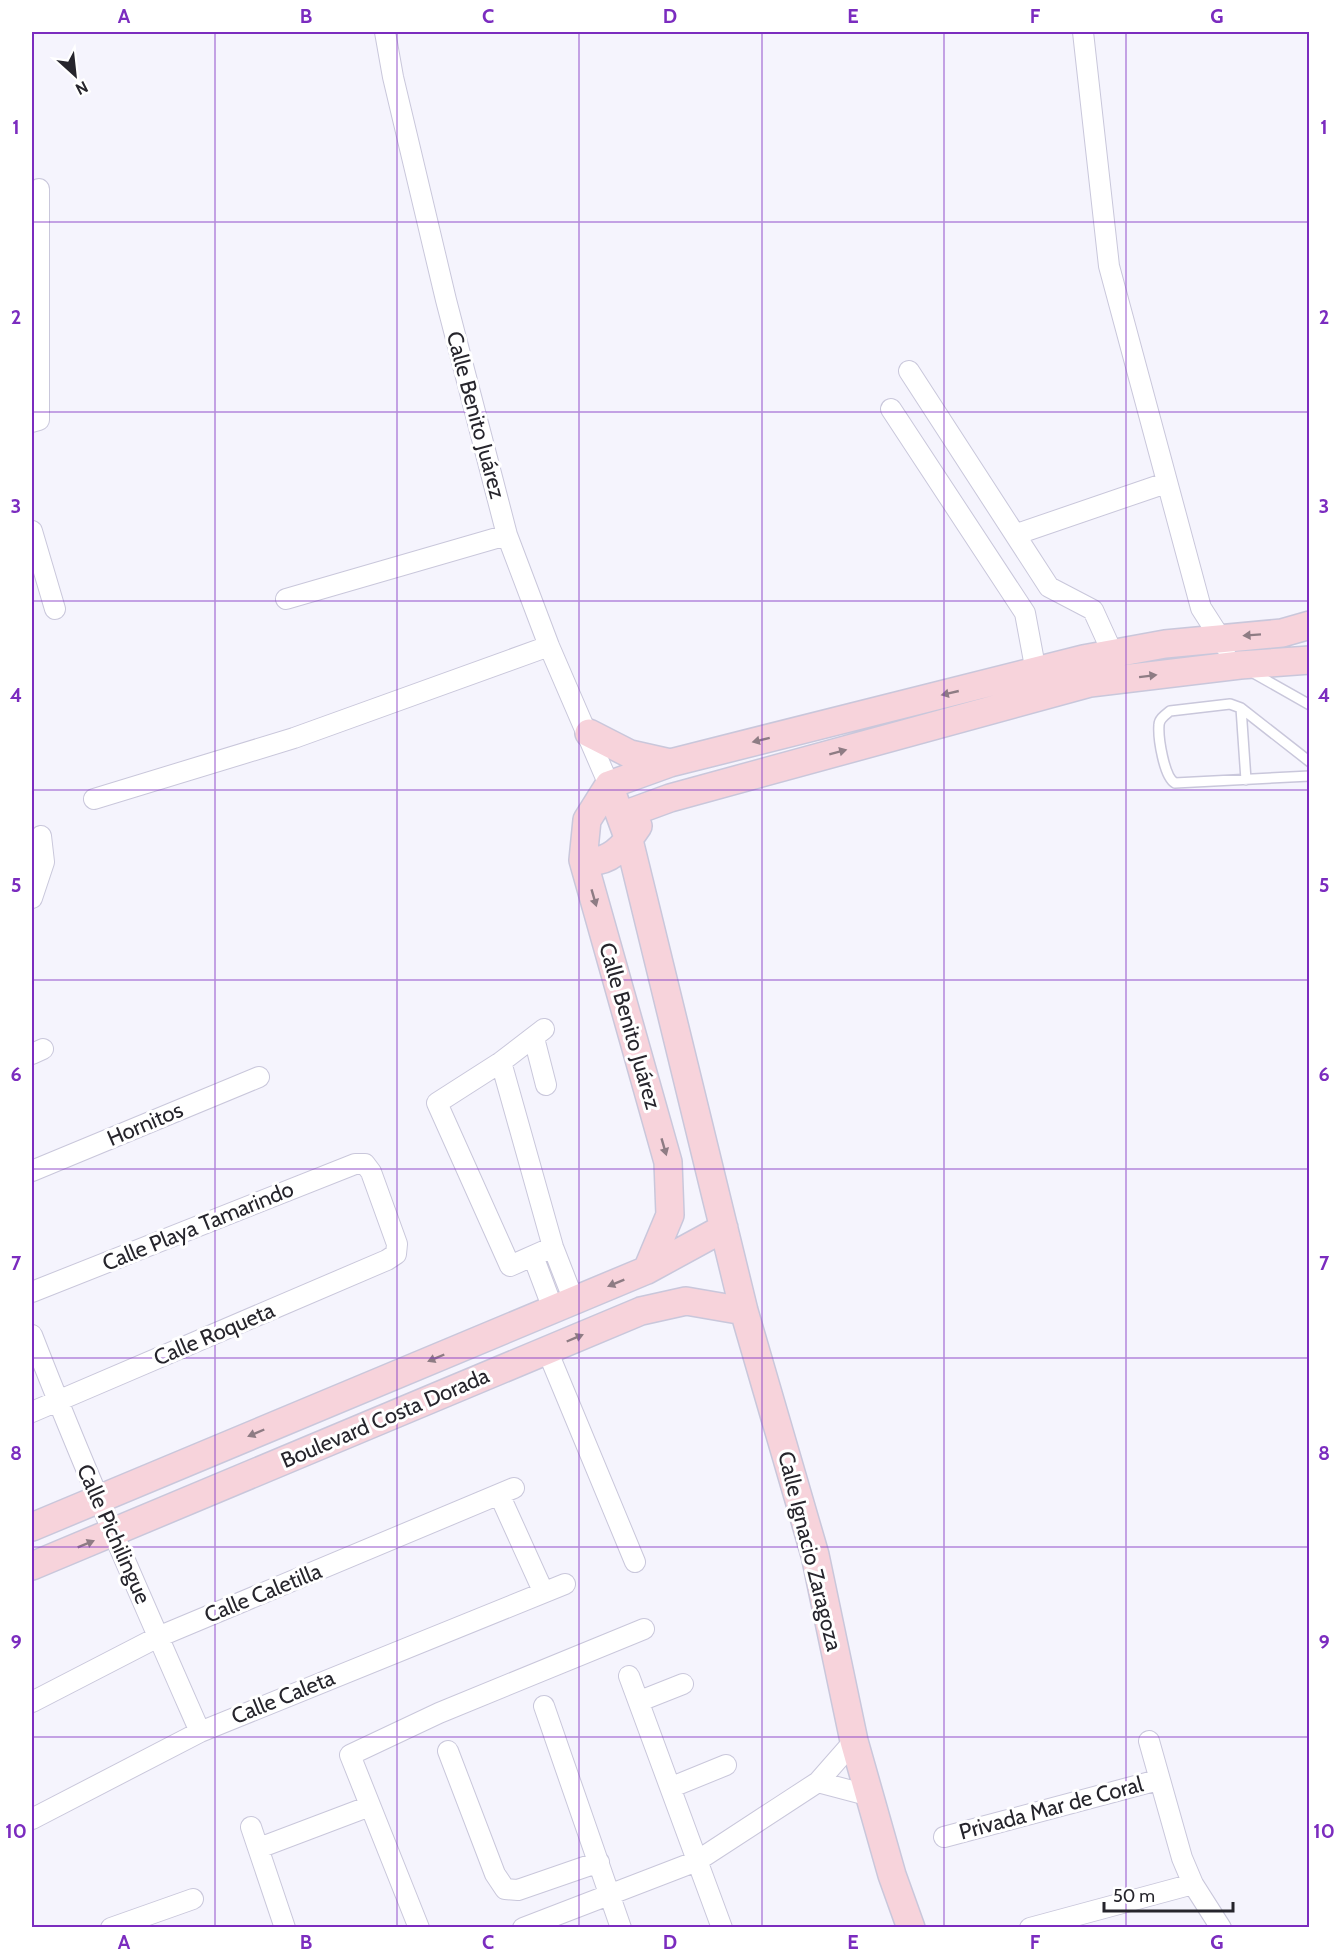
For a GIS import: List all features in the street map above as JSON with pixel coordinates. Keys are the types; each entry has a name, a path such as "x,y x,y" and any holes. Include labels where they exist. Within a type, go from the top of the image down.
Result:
{"main road":[{"path":"1086,671 1113,654 1219,637 1282,633 1309,627"},
{"path":"609,785 670,763 979,686 1086,671 1310,660"},
{"path":"583,860 594,862 605,860 625,828 670,798 983,713 1045,678"},
{"path":"979,686 983,713"},
{"path":"589,733 630,754 670,763"},
{"name":"Calle Benito Juárez","path":"609,785 625,828 724,1228"},
{"name":"Calle Benito Juárez","path":"609,785 587,820 583,860 668,1162 670,1215 647,1270"},
{"name":"Boulevard Costa Dorada","path":"32,1527 647,1270 724,1228"},
{"name":"Calle Ignacio Zaragoza","path":"724,1228 744,1311 815,1555 854,1741 892,1875 911,1928"},
{"name":"Boulevard Costa Dorada","path":"32,1566 641,1311 686,1301 744,1311"},
{"path":"500,1370 494,1348 526,1331 553,1309"},
{"name":"Calle Ignacio Zaragoza","path":"892,1875 900,1928"}],"street":[{"name":"Calle Benito Juárez","path":"385,32 393,77 446,300 507,535 549,646 589,733 609,785"},
{"path":"1083,32 1109,266 1201,608 1240,665"},
{"path":"35,421 39,189"},
{"path":"909,371 1017,534 1049,587 1093,610 1113,654"},
{"path":"891,409 1025,613 1045,678"},
{"path":"1017,534 1166,483"},
{"path":"32,531 55,609"},
{"path":"286,599 507,535"},
{"path":"94,799 294,738 549,646"},
{"path":"32,898 44,862 41,836"},
{"path":"546,1085 539,1033 501,1062 437,1102 510,1266 553,1246"},
{"path":"501,1062 553,1246 553,1309"},
{"name":"Hornitos","path":"32,1171 259,1077"},
{"name":"Calle Playa Tamarindo","path":"32,1292 354,1164 365,1164 371,1172 397,1244 396,1254"},
{"name":"Calle Roqueta","path":"32,1412 376,1265 396,1254"},
{"path":"533,1256 553,1309"},
{"name":"Calle Pichilingue","path":"32,1335 97,1499 114,1532 200,1731"},
{"path":"547,1350 634,1562"},
{"name":"Calle Caletilla","path":"32,1702 158,1636 507,1492 543,1591"},
{"name":"Calle Caleta","path":"32,1819 200,1731 565,1584"},
{"path":"419,1928 350,1755 439,1713 644,1629"},
{"path":"629,1676 672,1787 722,1928"},
{"path":"640,1701 683,1684"},
{"path":"544,1707 621,1928"},
{"path":"523,1928 697,1861 818,1782 854,1741"},
{"path":"1149,1741 1158,1780 1192,1884 1221,1928"},
{"path":"448,1751 495,1874 505,1889 518,1890 599,1862"},
{"path":"672,1787 726,1765"},
{"name":"Privada Mar de Coral","path":"944,1837 1158,1780"},
{"path":"818,1782 871,1796"},
{"path":"259,1848 370,1806"},
{"path":"251,1827 285,1928"},
{"path":"1030,1928 1192,1884"},
{"path":"111,1928 193,1899"}],"lane":[{"path":"1240,665 1310,705"},
{"path":"1310,762 1241,708 1230,704 1170,711 1158,724 1166,775 1175,783 1310,776"},
{"path":"1241,708 1246,780"}]}
